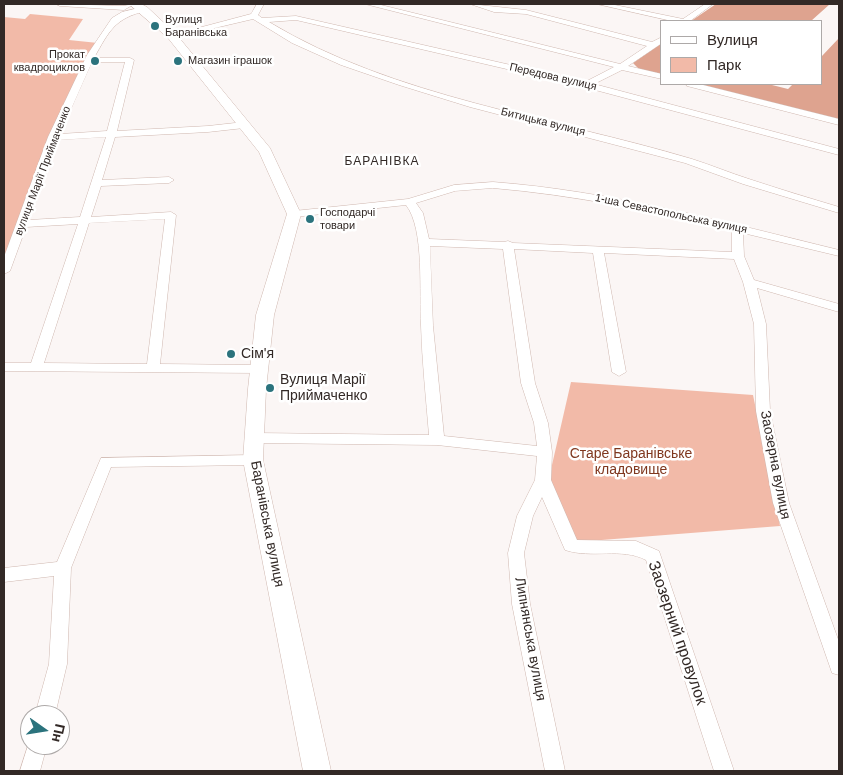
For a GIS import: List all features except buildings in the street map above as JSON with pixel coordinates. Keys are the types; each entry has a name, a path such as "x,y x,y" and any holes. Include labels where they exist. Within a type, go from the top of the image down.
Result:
{"main road":[{"path":"133,6 172,36 265,151 294,214"},
{"name":"Баранівська вулиця","path":"294,214 273,282 265,316 253,460 316,771"}],"street":[{"path":"60,4 133,6"},
{"path":"172,36 254,16 260,4"},
{"path":"369,4 660,76"},
{"path":"474,4 494,10 526,12 653,45"},
{"path":"602,4 676,20"},
{"path":"687,20 709,4"},
{"name":"вулиця Марії Приймаченко","path":"4,272 24,224 53,137 90,60 98,44 116,20 126,14 133,6"},
{"name":"Битицька вулиця","path":"254,16 295,41 344,63 402,83 473,104 689,161 747,182 839,210"},
{"name":"Передова вулиця","path":"263,20 296,18 586,85 839,152"},
{"path":"586,85 622,66 660,40"},
{"path":"36,368 97,182 130,60 90,60"},
{"path":"694,85 839,122"},
{"path":"53,137 208,129 244,125"},
{"path":"97,182 170,180"},
{"name":"1-ша Севастопольська вулиця","path":"294,214 409,202 454,188 493,185 544,189 644,206 839,253"},
{"path":"409,202 418,213 424,242 427,326 437,440"},
{"path":"24,224 170,215 153,369"},
{"name":"Заозерна вулиця","path":"737,228 738,256 750,282 760,324 763,411 781,504 839,667"},
{"path":"424,242 508,244 598,251 738,256"},
{"name":"Липнянська вулиця","path":"508,244 528,383 541,423 545,452 543,480 525,516 516,553 521,604 555,771"},
{"path":"598,251 619,372"},
{"path":"750,282 839,308"},
{"path":"4,367 260,369"},
{"path":"255,438 437,440 545,452"},
{"path":"48,705 58,664 63,568 106,462 253,460"},
{"name":"Заозерний провулок","path":"543,480 571,546 589,548 636,546 653,556 724,771"},
{"path":"4,575 63,568"},
{"path":"30,771 34,755"}],"green space":[{"path":"30,14 83,19 69,40 98,43 4,271 4,17 25,19"},
{"name":"Старе Баранівське кладовище","path":"571,382 753,395 780,526 576,542 549,478"}],"shaded area":[{"path":"716,4 830,4 812,20 692,20"},
{"path":"839,38 839,119 703,85 772,85 788,89 792,85 823,85 823,55"},
{"path":"660,44 660,74 639,69 633,63"}],"place":[{"name":"Вулиця Баранівська","path":"155,26"},
{"name":"Прокат квадроциклов","path":"95,61"},
{"name":"Магазин іграшок","path":"178,61"},
{"name":"Господарчі товари","path":"310,219"},
{"name":"Сім'я","path":"231,354"},
{"name":"Вулиця Марії Приймаченко","path":"270,388"}],"district":[{"name":"БАРАНІВКА","path":"382,162"}]}
